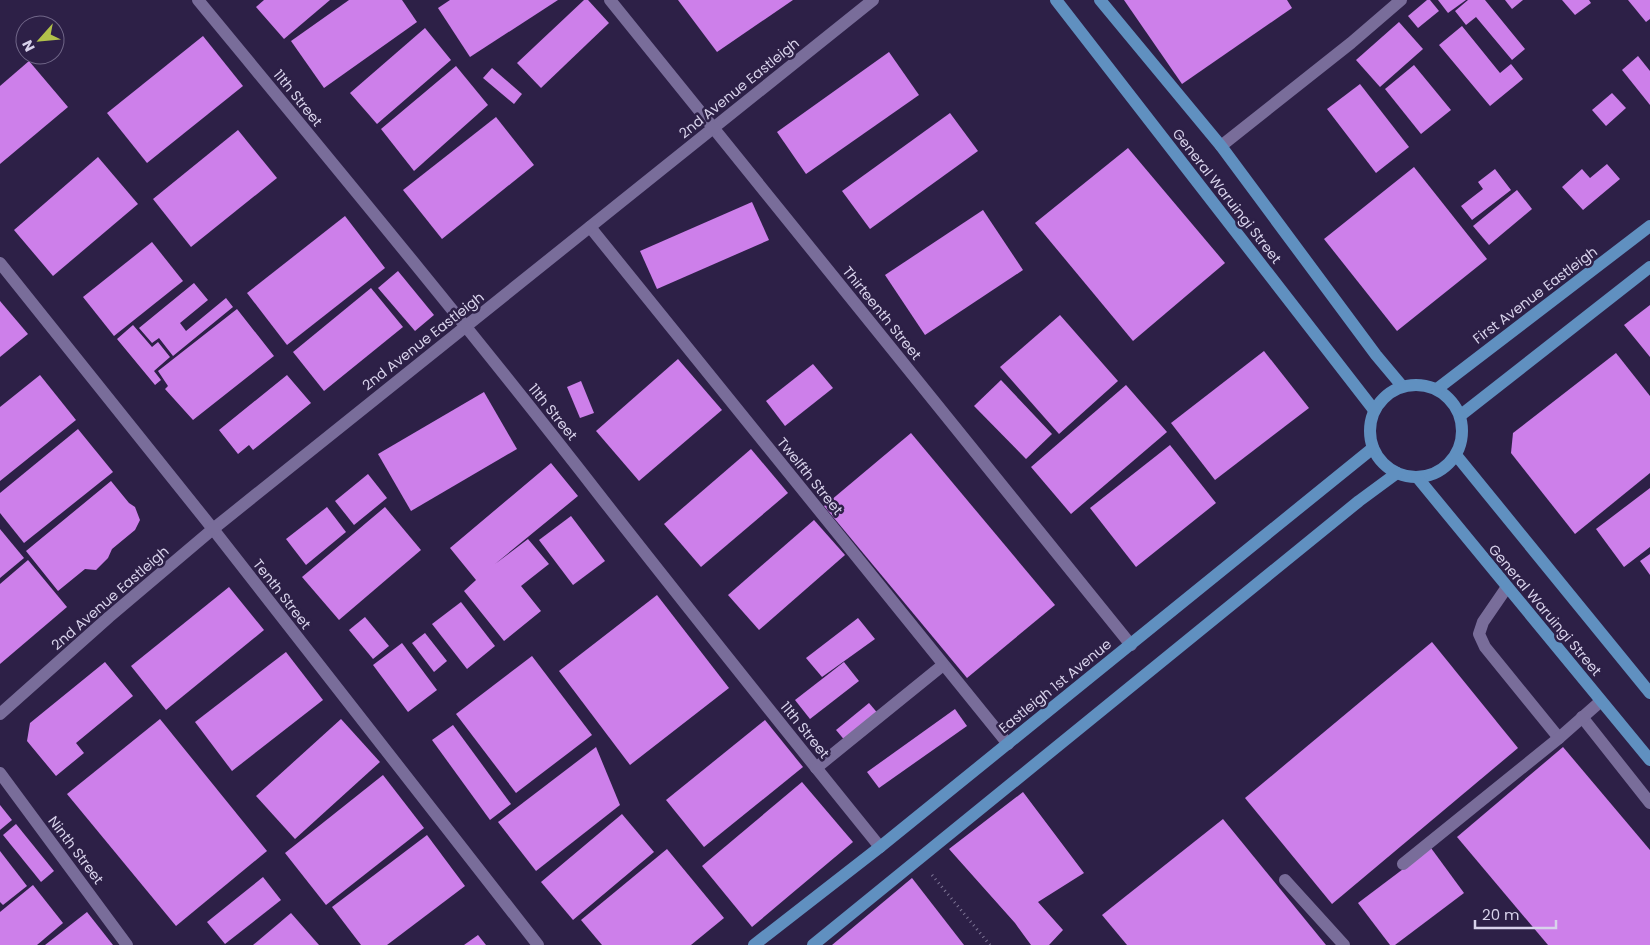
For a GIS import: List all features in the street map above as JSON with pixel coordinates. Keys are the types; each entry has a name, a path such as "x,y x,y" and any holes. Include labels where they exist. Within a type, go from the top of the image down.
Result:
{"main road":[{"name":"General Waruingi Street","path":"1056,0 1374,410"},
{"name":"General Waruingi Street","path":"1100,0 1221,146 1376,355 1402,386"},
{"name":"First Avenue Eastleigh","path":"1437,389 1650,226"},
{"path":"1461,416 1650,267"},
{"path":"1420,384 1437,389 1455,404 1461,416 1462,442 1456,455 1446,467 1432,475 1417,477 1397,473 1379,458 1373,448 1370,436 1370,423 1374,410 1386,396 1402,386 1420,384"},
{"name":"Eastleigh 1st Avenue","path":"754,945 880,847 1373,448"},
{"name":"General Waruingi Street","path":"1456,455 1650,693"},
{"path":"813,945 1397,473"},
{"name":"General Waruingi Street","path":"1417,477 1650,760"}],"street":[{"name":"11th Street","path":"198,0 465,327 880,847"},
{"name":"Thirteenth Street","path":"610,0 1130,645"},
{"name":"2nd Avenue Eastleigh","path":"0,714 109,616 212,529 872,0"},
{"path":"1221,146 1401,0"},
{"name":"Twelfth Street","path":"590,227 1008,744"},
{"name":"Tenth Street","path":"0,263 212,529 538,945"},
{"path":"1507,587 1482,622 1479,634 1486,647 1559,738"},
{"path":"816,768 944,665"},
{"path":"1402,864 1559,738 1601,701"},
{"path":"1582,717 1650,803"},
{"name":"Ninth Street","path":"0,773 127,945"},
{"path":"1285,880 1344,945"}],"path":[{"path":"919,859 990,945"}],"building":[{"path":"264,0 330,0 284,39 256,7"},
{"path":"349,0 402,0 417,22 324,88 291,41"},
{"path":"450,0 558,0 470,57 438,8"},
{"path":"584,0 588,0 609,23 541,88 517,63"},
{"path":"678,0 793,0 717,52"},
{"path":"1124,0 1287,0 1292,8 1182,84"},
{"path":"1427,0 1430,0 1439,11 1418,28 1408,16"},
{"path":"1438,0 1466,0 1448,13"},
{"path":"1468,0 1485,0 1525,49 1512,60 1476,17 1466,25 1455,11"},
{"path":"1505,0 1523,0 1512,9"},
{"path":"1562,0 1589,0 1591,3 1575,15"},
{"path":"1628,0 1650,0 1650,19 1646,22"},
{"path":"1399,22 1423,49 1380,87 1356,60"},
{"path":"1462,26 1500,73 1511,64 1523,79 1490,106 1439,45"},
{"path":"425,28 451,60 377,124 350,93"},
{"path":"203,36 243,86 147,163 107,113"},
{"path":"889,52 919,95 806,174 777,132"},
{"path":"1638,56 1650,71 1650,105 1622,70"},
{"path":"24,65 32,65 68,107 0,164 0,86"},
{"path":"1414,65 1451,110 1421,134 1385,89"},
{"path":"456,66 488,105 414,171 381,129"},
{"path":"492,68 522,94 514,104 483,78"},
{"path":"1360,84 1409,147 1376,173 1327,109"},
{"path":"1612,93 1626,108 1606,126 1592,110"},
{"path":"950,113 978,151 870,229 842,191"},
{"path":"496,117 534,165 442,239 403,190"},
{"path":"238,130 277,178 191,247 153,199"},
{"path":"1128,148 1225,263 1133,341 1035,223"},
{"path":"98,157 138,204 53,276 14,230"},
{"path":"1607,164 1620,179 1583,210 1562,187 1582,169 1590,178"},
{"path":"1414,167 1487,259 1397,331 1324,239"},
{"path":"1495,169 1511,190 1472,220 1461,206 1483,189 1478,182"},
{"path":"1517,190 1532,209 1489,245 1473,226"},
{"path":"752,202 769,240 657,289 640,251"},
{"path":"983,210 1023,270 925,335 885,275"},
{"path":"345,216 385,268 287,345 247,293"},
{"path":"152,242 183,281 114,336 83,297"},
{"path":"398,271 434,315 415,331 378,288"},
{"path":"194,283 208,300 180,323 186,331 226,298 233,307 173,356 159,338 152,343 139,328"},
{"path":"371,288 403,327 324,391 293,352"},
{"path":"0,301 28,334 0,357"},
{"path":"1650,305 1650,357 1624,325"},
{"path":"237,309 274,356 193,420 165,389 168,386 158,371"},
{"path":"1060,315 1118,381 1059,434 1000,367"},
{"path":"133,325 152,347 158,342 170,357 154,371 161,380 155,385 117,339"},
{"path":"1264,351 1309,408 1215,480 1171,423"},
{"path":"1616,353 1650,396 1650,473 1575,534 1511,453 1513,433"},
{"path":"678,359 722,410 639,481 596,431"},
{"path":"813,364 833,388 785,426 766,401"},
{"path":"40,375 76,420 0,481 0,407"},
{"path":"287,375 311,403 253,450 249,445 238,454 219,430"},
{"path":"1001,380 1052,434 1026,459 974,406"},
{"path":"581,381 594,413 580,418 567,387"},
{"path":"1126,385 1167,432 1071,514 1031,467"},
{"path":"484,392 517,449 411,511 378,454"},
{"path":"78,429 113,472 24,543 0,513 0,493"},
{"path":"911,433 1055,605 967,678 824,506"},
{"path":"1170,445 1216,503 1136,567 1090,508"},
{"path":"751,449 788,493 701,567 664,524"},
{"path":"551,463 578,496 495,564 528,539 549,564 521,586 541,611 504,641 464,591 476,580 450,548"},
{"path":"368,474 387,498 354,525 335,501"},
{"path":"111,481 129,503 135,507 140,520 135,530 112,549 108,558 96,570 85,569 58,591 26,551"},
{"path":"1650,488 1650,547 1624,567 1596,529"},
{"path":"327,507 346,532 306,565 286,539"},
{"path":"385,507 421,550 339,620 302,577"},
{"path":"571,516 605,561 573,585 539,540"},
{"path":"814,520 845,555 759,630 728,595"},
{"path":"0,529 24,558 0,578"},
{"path":"1650,554 1650,575 1640,561"},
{"path":"28,560 67,607 0,664 0,584"},
{"path":"229,587 264,630 166,710 131,666"},
{"path":"657,595 729,688 630,765 559,671"},
{"path":"461,602 495,646 467,669 432,624"},
{"path":"365,617 389,646 373,659 349,630"},
{"path":"858,618 875,639 822,677 806,658"},
{"path":"425,633 447,661 434,672 412,643"},
{"path":"1432,642 1518,748 1332,904 1245,798"},
{"path":"402,643 437,690 408,712 373,665"},
{"path":"286,652 323,700 232,771 195,722"},
{"path":"532,656 592,735 516,793 456,714"},
{"path":"105,662 133,696 76,743 84,753 56,776 27,741 30,723"},
{"path":"844,662 859,681 810,719 795,700"},
{"path":"869,703 880,716 847,743 836,730"},
{"path":"955,709 967,726 879,788 867,772"},
{"path":"160,719 267,851 176,926 67,794"},
{"path":"341,719 380,762 295,839 256,796"},
{"path":"765,720 803,767 704,847 666,800"},
{"path":"453,725 511,804 490,820 432,740"},
{"path":"596,747 620,805 536,871 498,822"},
{"path":"1563,747 1650,850 1650,945 1548,945 1457,837"},
{"path":"383,775 424,828 326,905 285,853"},
{"path":"802,782 853,842 752,927 702,866"},
{"path":"1023,792 1084,873 1038,902 1063,930 1049,945 1031,945 1015,923 949,849"},
{"path":"0,805 12,820 0,830"},
{"path":"622,814 654,852 573,920 541,882"},
{"path":"1223,819 1326,945 1127,945 1102,915"},
{"path":"16,824 54,871 41,882 3,835"},
{"path":"427,835 465,886 387,945 361,945 332,907"},
{"path":"1431,848 1464,893 1395,945 1390,945 1358,903"},
{"path":"667,849 724,918 691,945 602,945 581,920"},
{"path":"0,851 27,886 3,905 0,902"},
{"path":"263,877 281,900 225,944 207,922"},
{"path":"912,878 964,945 832,945"},
{"path":"33,885 63,923 37,945 0,945 0,912"},
{"path":"87,912 113,945 45,945"},
{"path":"291,913 319,945 253,945"},
{"path":"478,935 486,945 464,945"}]}
